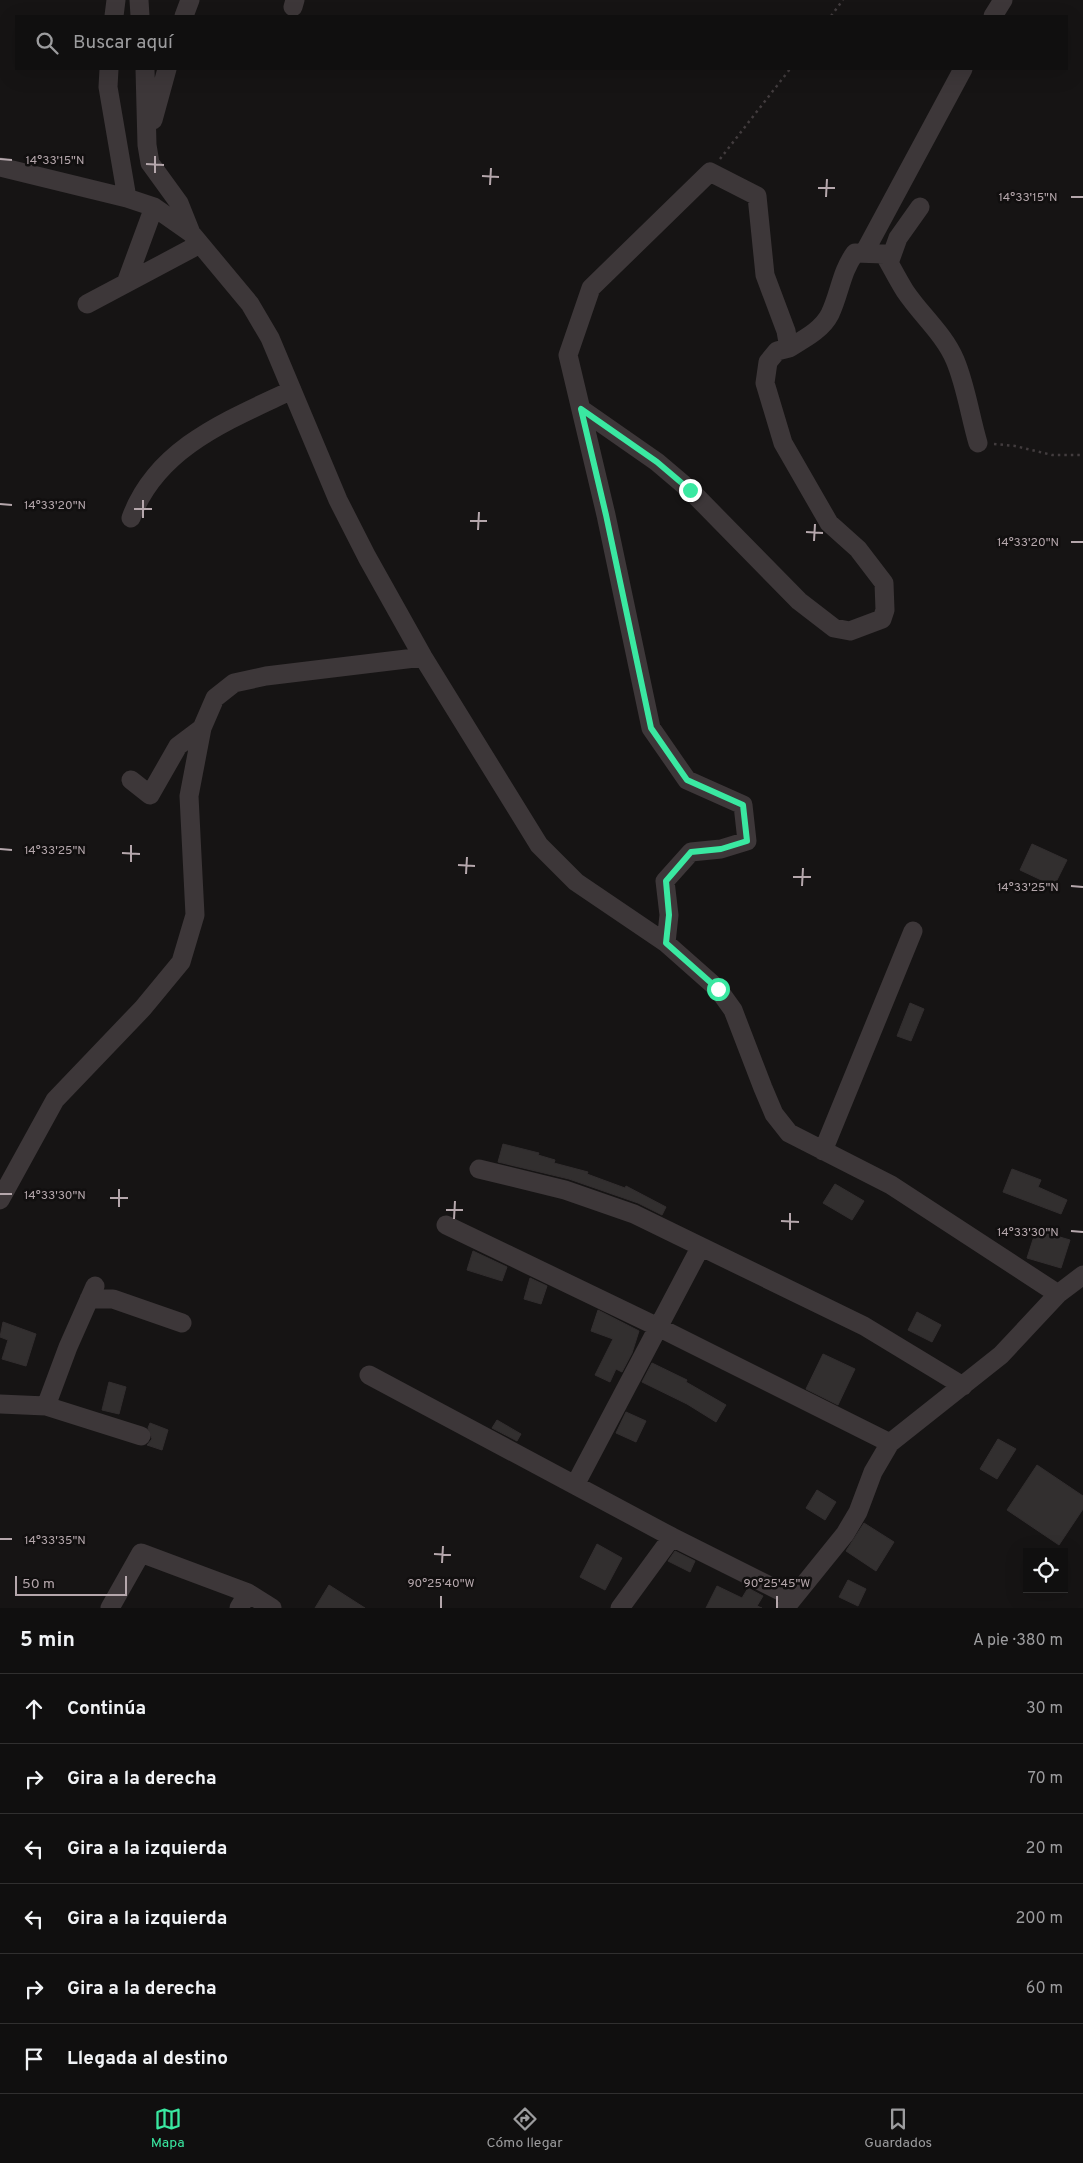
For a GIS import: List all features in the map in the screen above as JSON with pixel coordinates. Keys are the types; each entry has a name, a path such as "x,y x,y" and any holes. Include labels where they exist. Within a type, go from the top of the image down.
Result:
{"street":[{"path":"114,15 116,0"},
{"path":"139,0 140,15"},
{"path":"184,15 190,0"},
{"path":"994,15 1003,0"},
{"path":"109,70 108,87 127,198"},
{"path":"145,70 147,145 150,164 179,203 196,239"},
{"path":"147,145 167,70"},
{"path":"864,254 962,70"},
{"path":"0,167 127,198 154,207 196,239 250,304 270,338 338,500 423,657 538,845 576,882 666,943 718,989 733,1010 762,1088 782,1125 798,1139 853,1164 890,1185 1058,1294"},
{"path":"666,943 669,915 666,881 691,852 721,849 747,841 745,813 743,805 687,780 651,728 608,524 568,355 591,288 710,172 757,196 765,275 786,331 789,348"},
{"path":"126,283 154,207"},
{"path":"889,263 898,238 920,207"},
{"path":"87,304 126,283 196,239"},
{"path":"581,409 657,462 683,484 799,601 834,628 850,631 882,619 885,610 884,583 858,549 829,523 783,443 765,383 768,362 777,351 789,348 816,332 830,314 847,264 855,253 884,254 906,292 936,329 955,359 964,385 968,409 978,443"},
{"path":"131,518 138,497 154,476 201,434 292,390"},
{"path":"0,1200 55,1100 143,1008 180,962 195,915 189,796 202,728 215,698 234,683 266,676 423,657"},
{"path":"130,780 150,795 178,746 202,728"},
{"path":"823,1151 913,930"},
{"path":"479,1170 565,1190 634,1214 700,1248 864,1326 963,1386"},
{"path":"446,1225 658,1327 890,1443"},
{"path":"575,1486 700,1248"},
{"path":"369,1375 672,1537 789,1603 849,1528 873,1472 890,1443 1001,1355 1058,1294 1083,1275"},
{"path":"46,1406 92,1293 182,1323"},
{"path":"0,1404 46,1406 141,1436"},
{"path":"620,1608 672,1537"},
{"path":"110,1608 141,1553 243,1600 272,1608"}],"path":[{"path":"832,15 843,0"},
{"path":"710,172 789,70"},
{"path":"978,443 1015,446 1052,455 1083,455"}],"building":[{"path":"1032,844 1067,860 1054,886 1020,870"},
{"path":"910,1003 924,1009 911,1041 897,1036"},
{"path":"503,1144 539,1153 538,1155 555,1160 554,1163 588,1172 587,1174 625,1188 626,1186 666,1207 662,1215 638,1203 569,1179 498,1162"},
{"path":"1012,1169 1041,1180 1038,1187 1067,1200 1061,1214 1003,1192"},
{"path":"835,1184 864,1201 852,1220 823,1203"},
{"path":"1036,1230 1070,1240 1061,1268 1027,1258"},
{"path":"473,1251 507,1267 502,1281 467,1270"},
{"path":"530,1278 547,1286 541,1304 524,1299"},
{"path":"598,1310 639,1331 632,1353 622,1372 616,1369 610,1382 595,1375 613,1339 591,1331"},
{"path":"917,1312 941,1325 932,1342 908,1330"},
{"path":"3,1322 36,1334 26,1366 2,1359 8,1340 0,1337"},
{"path":"823,1354 855,1369 838,1405 806,1389"},
{"path":"652,1363 687,1380 686,1382 726,1405 716,1422 687,1404 642,1382"},
{"path":"109,1382 126,1387 119,1414 102,1410"},
{"path":"626,1412 646,1421 636,1442 616,1433"},
{"path":"497,1420 521,1434 517,1441 492,1428"},
{"path":"150,1423 168,1430 162,1450 147,1445 152,1439 148,1428"},
{"path":"998,1439 1016,1449 997,1479 980,1469"},
{"path":"1037,1465 1083,1496 1083,1509 1059,1545 1007,1510"},
{"path":"817,1490 836,1502 825,1520 806,1508"},
{"path":"864,1523 894,1542 876,1571 846,1551"},
{"path":"597,1544 622,1558 605,1590 580,1577"},
{"path":"675,1551 695,1561 690,1572 668,1561"},
{"path":"848,1580 866,1589 858,1606 839,1597"},
{"path":"329,1585 365,1608 315,1608"},
{"path":"717,1586 742,1598 748,1588 763,1596 757,1606 762,1608 706,1608"}],"route":[{"path":"690,490 657,462 581,409 606,515 651,728 687,780 743,805 747,841 721,849 691,852 666,881 669,915 666,943 718,989"}]}
